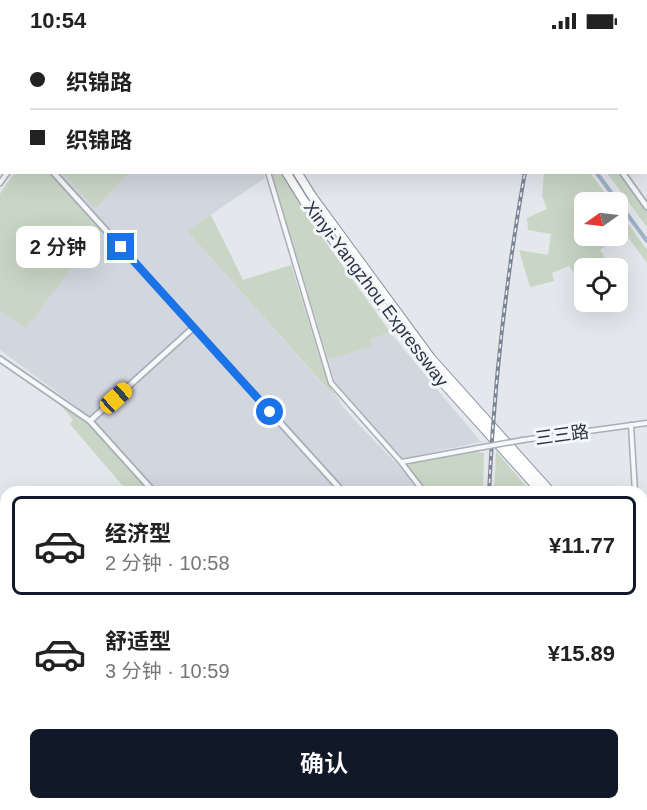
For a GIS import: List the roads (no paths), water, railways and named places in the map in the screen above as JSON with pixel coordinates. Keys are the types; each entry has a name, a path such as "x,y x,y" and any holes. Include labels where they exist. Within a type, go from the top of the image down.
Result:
{"highway":[{"name":"Xinyi-Yangzhou Expressway","path":"287,174 304,201 423,361 536,486"},
{"name":"Xinyi-Yangzhou Expressway","path":"298,174 431,358 546,486"}],"street":[{"path":"55,174 338,486"},
{"path":"269,174 334,388 401,462 419,486"},
{"path":"623,174 647,207"},
{"path":"90,421 193,328"},
{"path":"0,358 90,421 148,486"},
{"name":"三三路","path":"401,462 523,440 647,423"},
{"path":"631,425 635,486"}],"waterway":[{"path":"597,174 647,241"}],"railway":[{"path":"489,486 502,332 525,174"}]}
